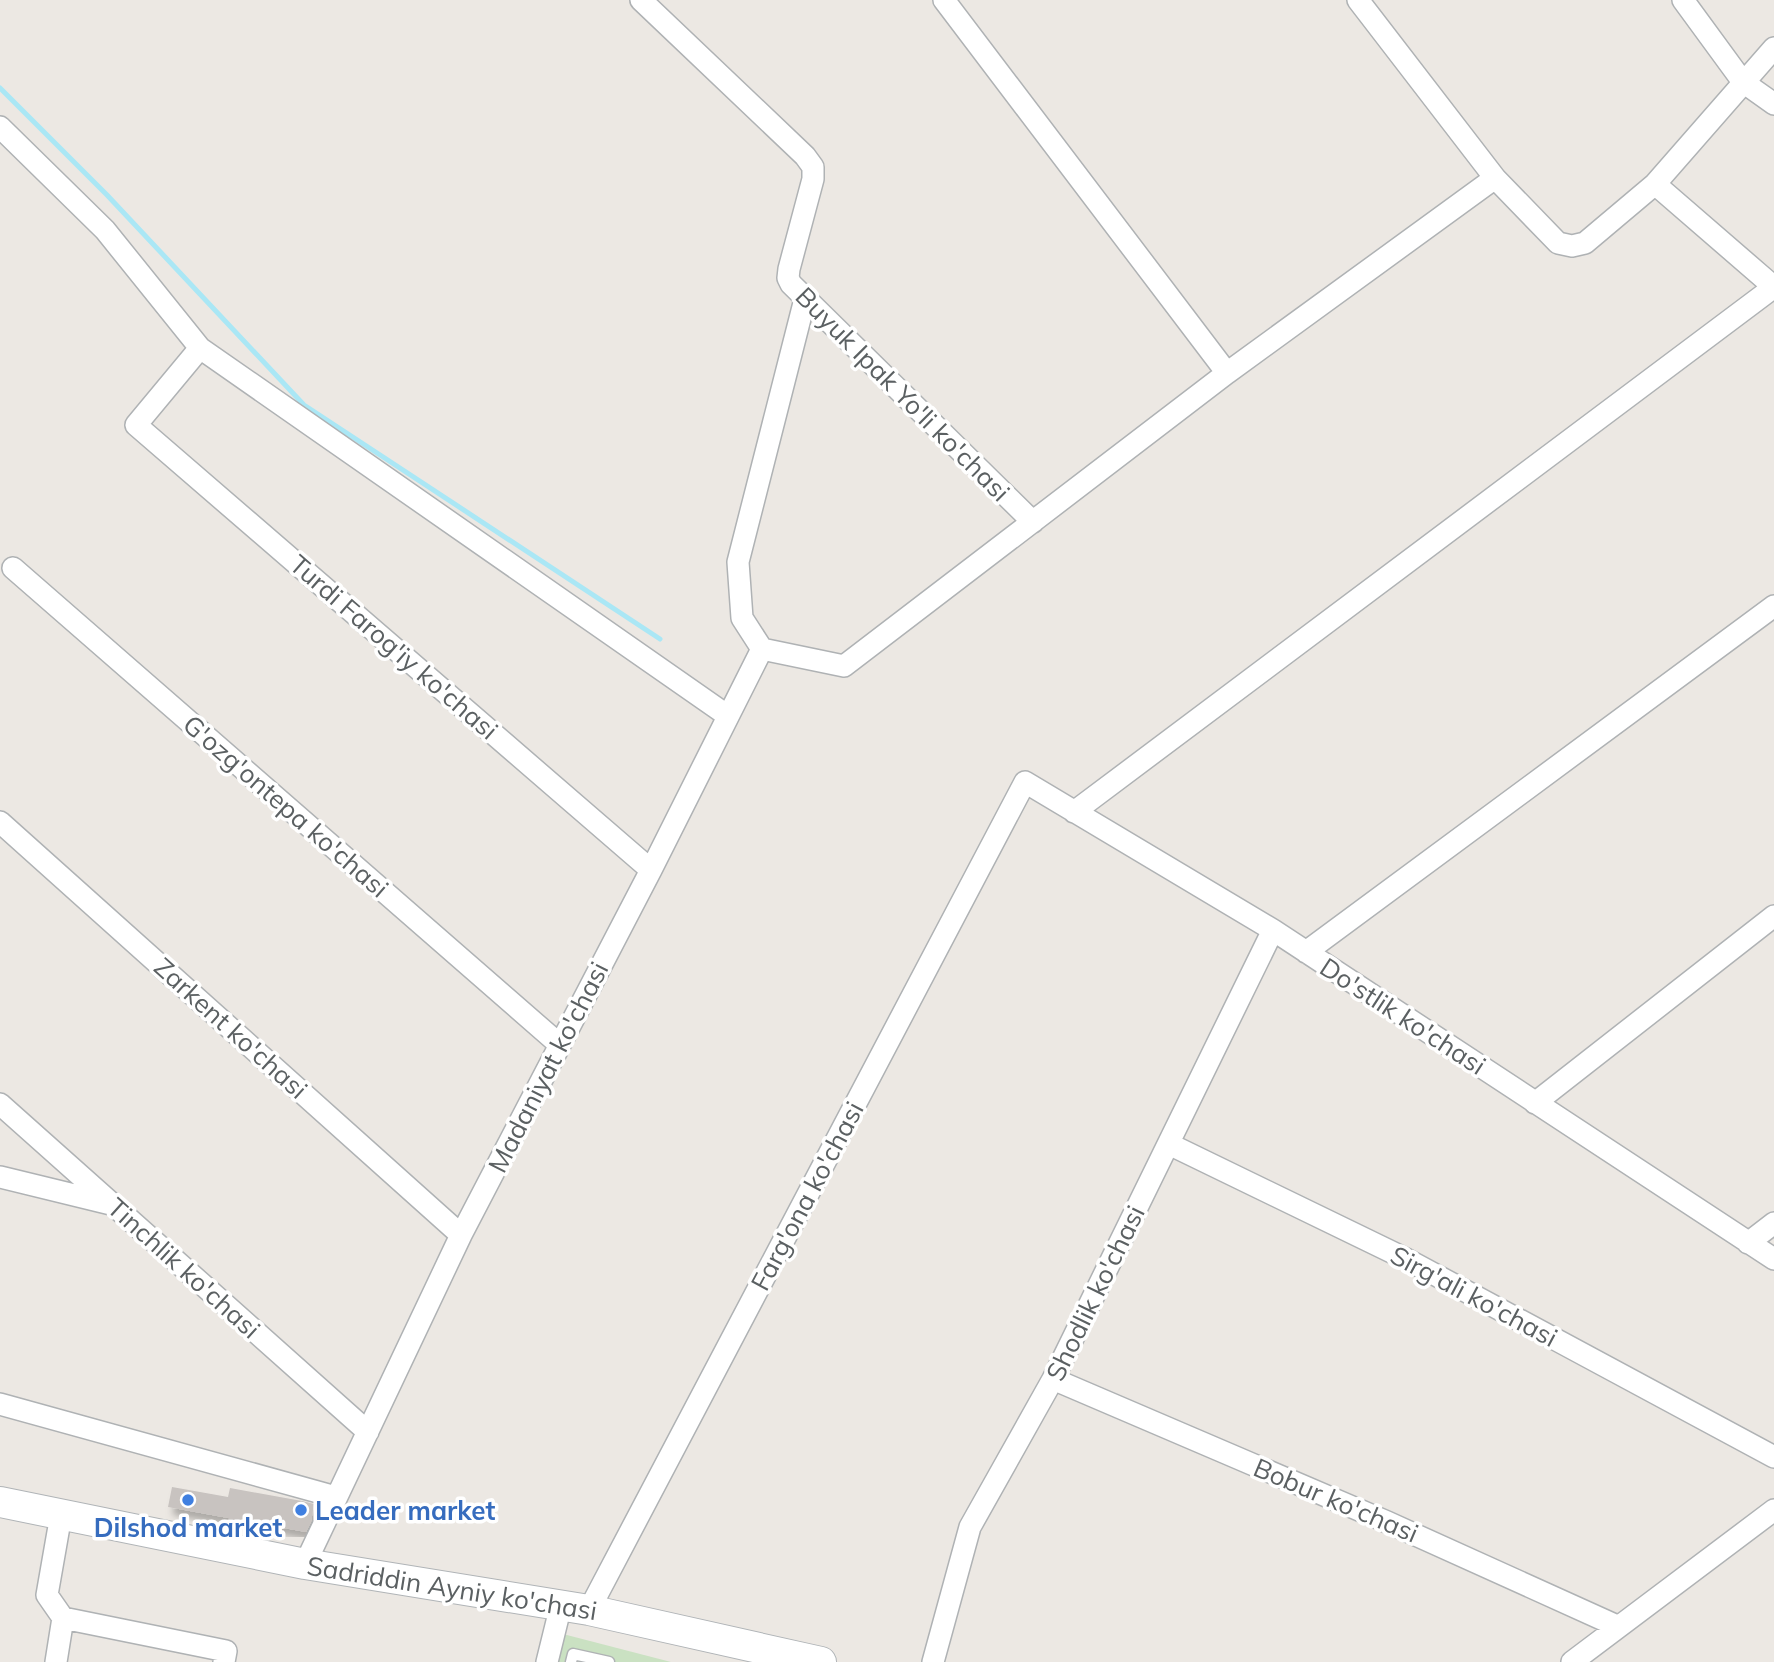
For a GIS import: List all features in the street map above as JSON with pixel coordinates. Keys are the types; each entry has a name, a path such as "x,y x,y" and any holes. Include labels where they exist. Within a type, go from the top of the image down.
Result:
{"street":[{"name":"Buyuk Ipak Yo'li ko'chasi","path":"641,0 813,167 813,179 788,278 805,299 1033,522"},
{"path":"944,0 1227,373"},
{"path":"1359,0 1495,178 1558,243 1572,246 1585,243 1656,184 1774,48"},
{"path":"1683,0 1743,82 1774,104"},
{"path":"0,127 104,230 200,348 728,716"},
{"path":"805,299 738,562 742,618 762,649 844,666 1227,373 1495,178"},
{"path":"1074,812 1774,287 1656,184"},
{"name":"Turdi Farog'iy ko'chasi","path":"200,348 136,425 651,870"},
{"name":"G'ozg'ontepa ko'chasi","path":"13,568 559,1045"},
{"path":"1306,952 1774,606"},
{"name":"Madaniyat ko'chasi","path":"305,1564 461,1235 651,870 762,649"},
{"name":"Do'stlik ko'chasi","path":"1025,782 1273,930 1774,1259"},
{"name":"Farg'ona ko'chasi","path":"547,1662 1025,782"},
{"name":"Zarkent ko'chasi","path":"0,822 461,1235"},
{"path":"1535,1103 1774,916"},
{"name":"Shodlik ko'chasi","path":"933,1662 970,1527 1053,1379 1273,930"},
{"name":"Tinchlik ko'chasi","path":"0,1104 368,1432"},
{"name":"Sirg'ali ko'chasi","path":"1169,1144 1406,1259 1774,1457"},
{"path":"0,1177 113,1205"},
{"path":"1748,1242 1774,1223"},
{"name":"Bobur ko'chasi","path":"1053,1379 1387,1522 1617,1626"},
{"path":"0,1404 337,1497"},
{"name":"Sadriddin Ayniy ko'chasi","path":"0,1502 305,1564 575,1607 821,1662"},
{"path":"1572,1662 1774,1510"},
{"path":"61,1514 47,1595 63,1618 226,1651 224,1662"},
{"path":"56,1662 63,1618"}],"lane":[{"path":"571,1662 573,1654 609,1662"}],"green space":[{"path":"563,1634 671,1662 556,1662"}],"building":[{"path":"172,1487 228,1497 230,1488 314,1504 311,1522 306,1532 168,1507"}],"waterway":[{"path":"0,88 107,195 304,405 660,639"}],"place":[{"name":"Dilshod market","path":"188,1500"},
{"name":"Leader market","path":"301,1510"}]}
